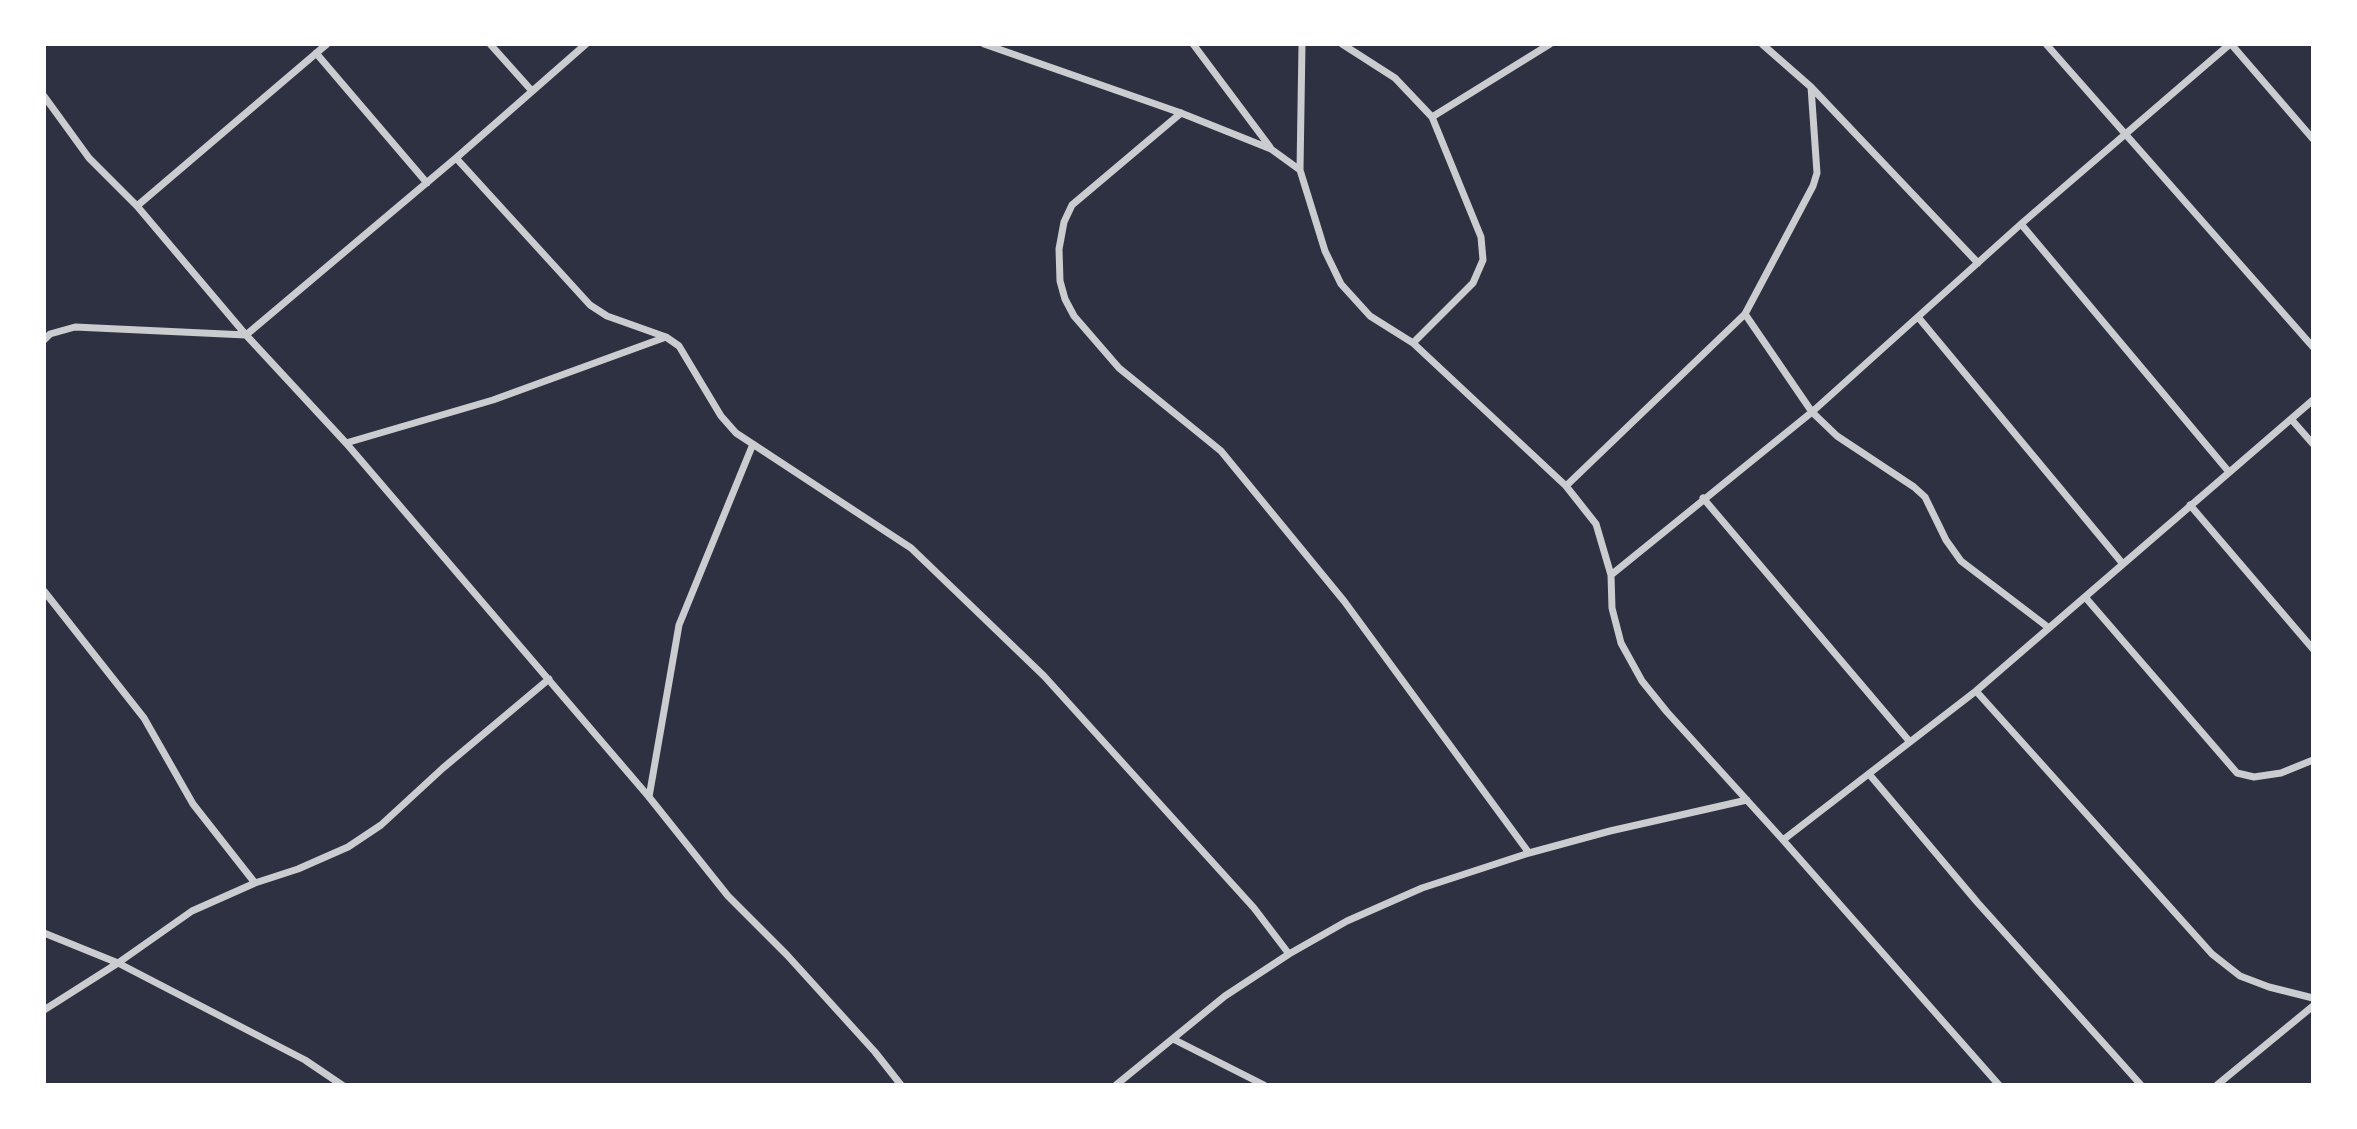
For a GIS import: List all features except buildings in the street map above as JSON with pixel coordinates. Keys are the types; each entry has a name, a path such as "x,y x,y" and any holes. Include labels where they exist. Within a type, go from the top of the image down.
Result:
{"street":[{"path":"137,206 327,44"},
{"path":"489,44 532,91"},
{"path":"44,340 47,333 75,327 246,335 427,183 586,44"},
{"path":"984,44 1181,113 1271,149 1300,170"},
{"path":"1194,44 1271,149"},
{"path":"1301,44 1300,170 1325,251 1341,284 1370,316 1413,343 1566,486 1596,524 1611,575 1612,608 1621,643 1642,681 1999,1085"},
{"path":"1342,44 1395,78 1432,117 1481,237 1483,260 1473,284 1413,343"},
{"path":"1432,117 1550,44"},
{"path":"1762,44 1811,87 1978,263"},
{"path":"2046,44 2313,347"},
{"path":"1611,575 1812,412 2021,224 2230,44 2313,139"},
{"path":"316,53 427,183"},
{"path":"1566,486 1745,314 1813,186 1817,173 1811,87"},
{"path":"44,96 89,158 137,206 246,335 346,443 649,797 728,896 788,955 901,1085"},
{"path":"1181,113 1072,205 1064,222 1059,249 1060,281 1065,299 1074,316 1119,368 1222,451 1344,601 1529,853"},
{"path":"456,158 590,305 607,316 666,337 679,346 721,416 736,433 911,548 1044,676 1254,908 1289,954"},
{"path":"2021,224 2229,472"},
{"path":"1745,314 1812,412 1837,436 1925,497 1946,540 1961,561 2049,628"},
{"path":"1918,317 2123,564"},
{"path":"346,443 493,400 666,337"},
{"path":"1783,840 1976,691 2313,400"},
{"path":"2291,419 2313,444"},
{"path":"649,797 679,625 753,444"},
{"path":"1703,498 1910,742"},
{"path":"2190,505 2313,649"},
{"path":"44,591 144,718 193,804 255,883"},
{"path":"2085,597 2237,773 2254,777 2281,774 2313,760"},
{"path":"44,1010 192,911 348,847 381,825 443,768 549,680"},
{"path":"1976,691 2211,954 2240,976 2269,987 2313,998"},
{"path":"1869,774 1977,902 2141,1085"},
{"path":"1116,1085 1226,996 1347,920 1422,888 1529,853 1610,831 1747,800"},
{"path":"44,933 118,963 305,1060 342,1085"},
{"path":"2217,1085 2313,1006"},
{"path":"1173,1039 1264,1085"}]}
